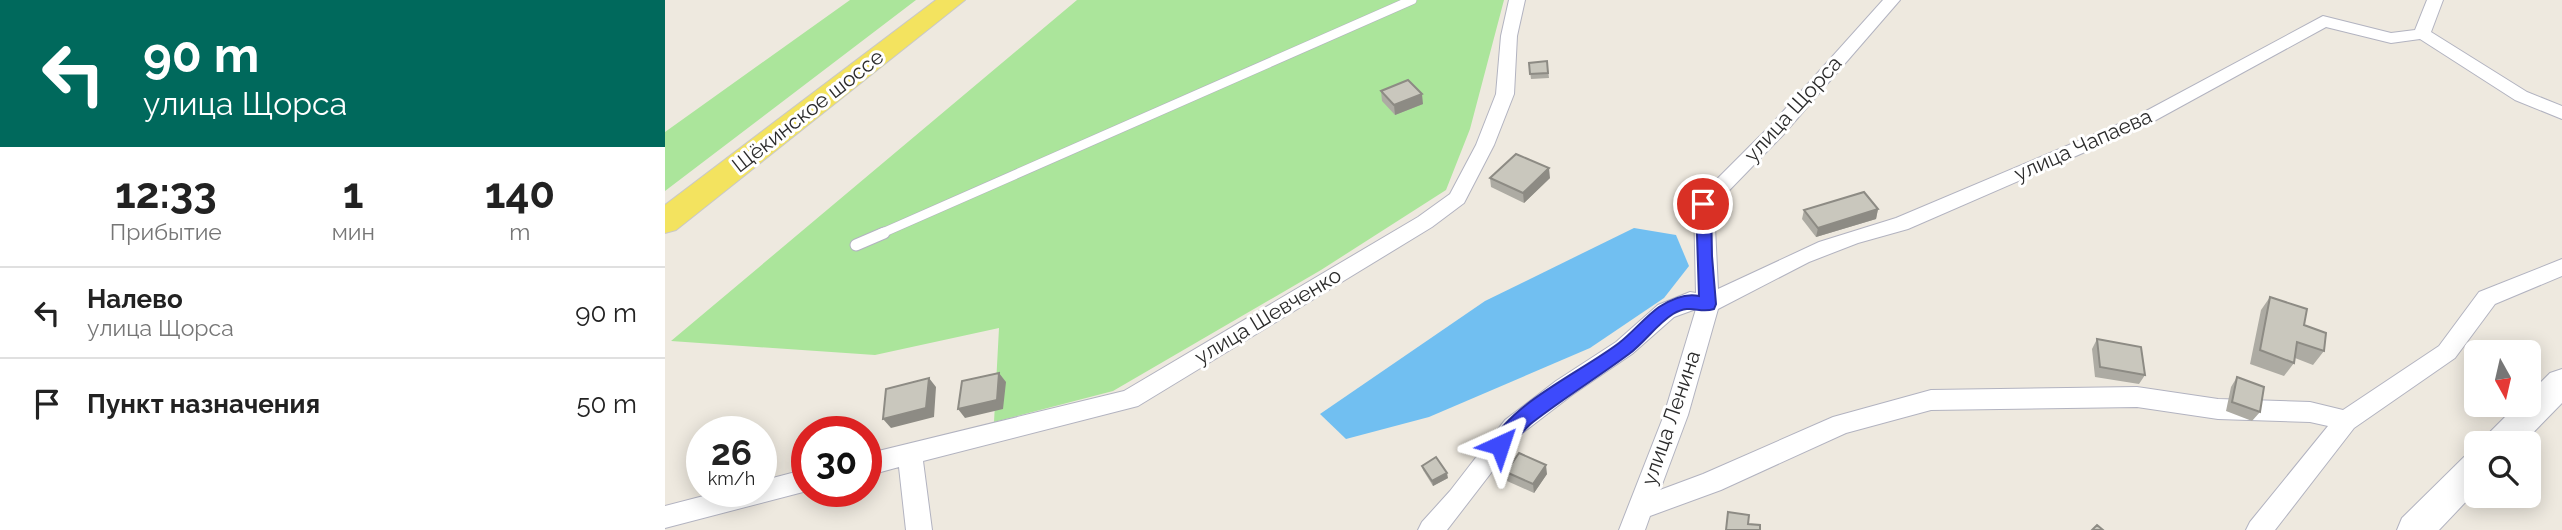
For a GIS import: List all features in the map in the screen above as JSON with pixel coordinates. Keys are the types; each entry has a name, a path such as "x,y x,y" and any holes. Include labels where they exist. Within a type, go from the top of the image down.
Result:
{"main road":[{"name":"Щёкинское шоссе","path":"665,222 952,0"},
{"path":"2513,431 2562,382"},
{"path":"2415,530 2464,480"}],"street":[{"name":"улица Шевченко","path":"882,461 1130,399 1414,229 1447,206 1457,198 1485,145 1505,94 1509,36 1517,0"},
{"name":"улица Щорса","path":"1708,304 1703,204 1776,131 1892,0"},
{"path":"2435,0 2422,34 2521,96 2562,113"},
{"name":"улица Чапаева","path":"1708,304 1798,258 1863,232 1901,224 2139,122 2323,21 2391,38 2422,34"},
{"path":"2259,530 2346,421 2447,352 2487,298 2562,267"},
{"path":"1431,530 1459,499 1513,427 1564,388 1624,348 1666,311 1690,300 1708,304"},
{"name":"улица Ленина","path":"1635,520 1676,415 1708,304"},
{"path":"1635,520 1841,424 1931,400 2137,397 2218,409 2310,412 2346,421"},
{"path":"910,454 919,530"},
{"path":"665,517 791,484"}],"lane":[{"path":"856,246 1412,0"}],"green space":[{"path":"850,0 916,0 665,191 665,132"},
{"path":"1077,0 1504,0 1470,129 1446,190 1321,270 1113,391 994,422 999,328 875,355 671,341"}],"water":[{"path":"1634,228 1676,235 1689,266 1664,298 1590,348 1429,417 1346,439 1320,414 1485,301"}],"building":[{"path":"1547,61 1548,73 1530,74 1529,63"},
{"path":"1408,80 1422,94 1394,105 1381,91"},
{"path":"1516,154 1549,168 1523,193 1490,178"},
{"path":"1864,192 1878,209 1818,228 1804,210"},
{"path":"2270,297 2307,309 2304,325 2326,333 2324,351 2297,342 2294,363 2260,350"},
{"path":"2097,339 2141,347 2145,375 2100,367"},
{"path":"999,373 997,400 958,409 962,381"},
{"path":"2237,377 2264,387 2260,412 2232,402"},
{"path":"929,378 926,408 883,419 886,389"},
{"path":"1519,453 1546,465 1533,484 1506,472"},
{"path":"1436,457 1447,473 1432,481 1422,466"},
{"path":"1728,512 1749,515 1748,524 1760,525 1760,530 1726,530"}],"route":[{"path":"1500,445 1513,427 1564,388 1624,348 1666,311 1690,300 1708,304 1703,204"}]}
